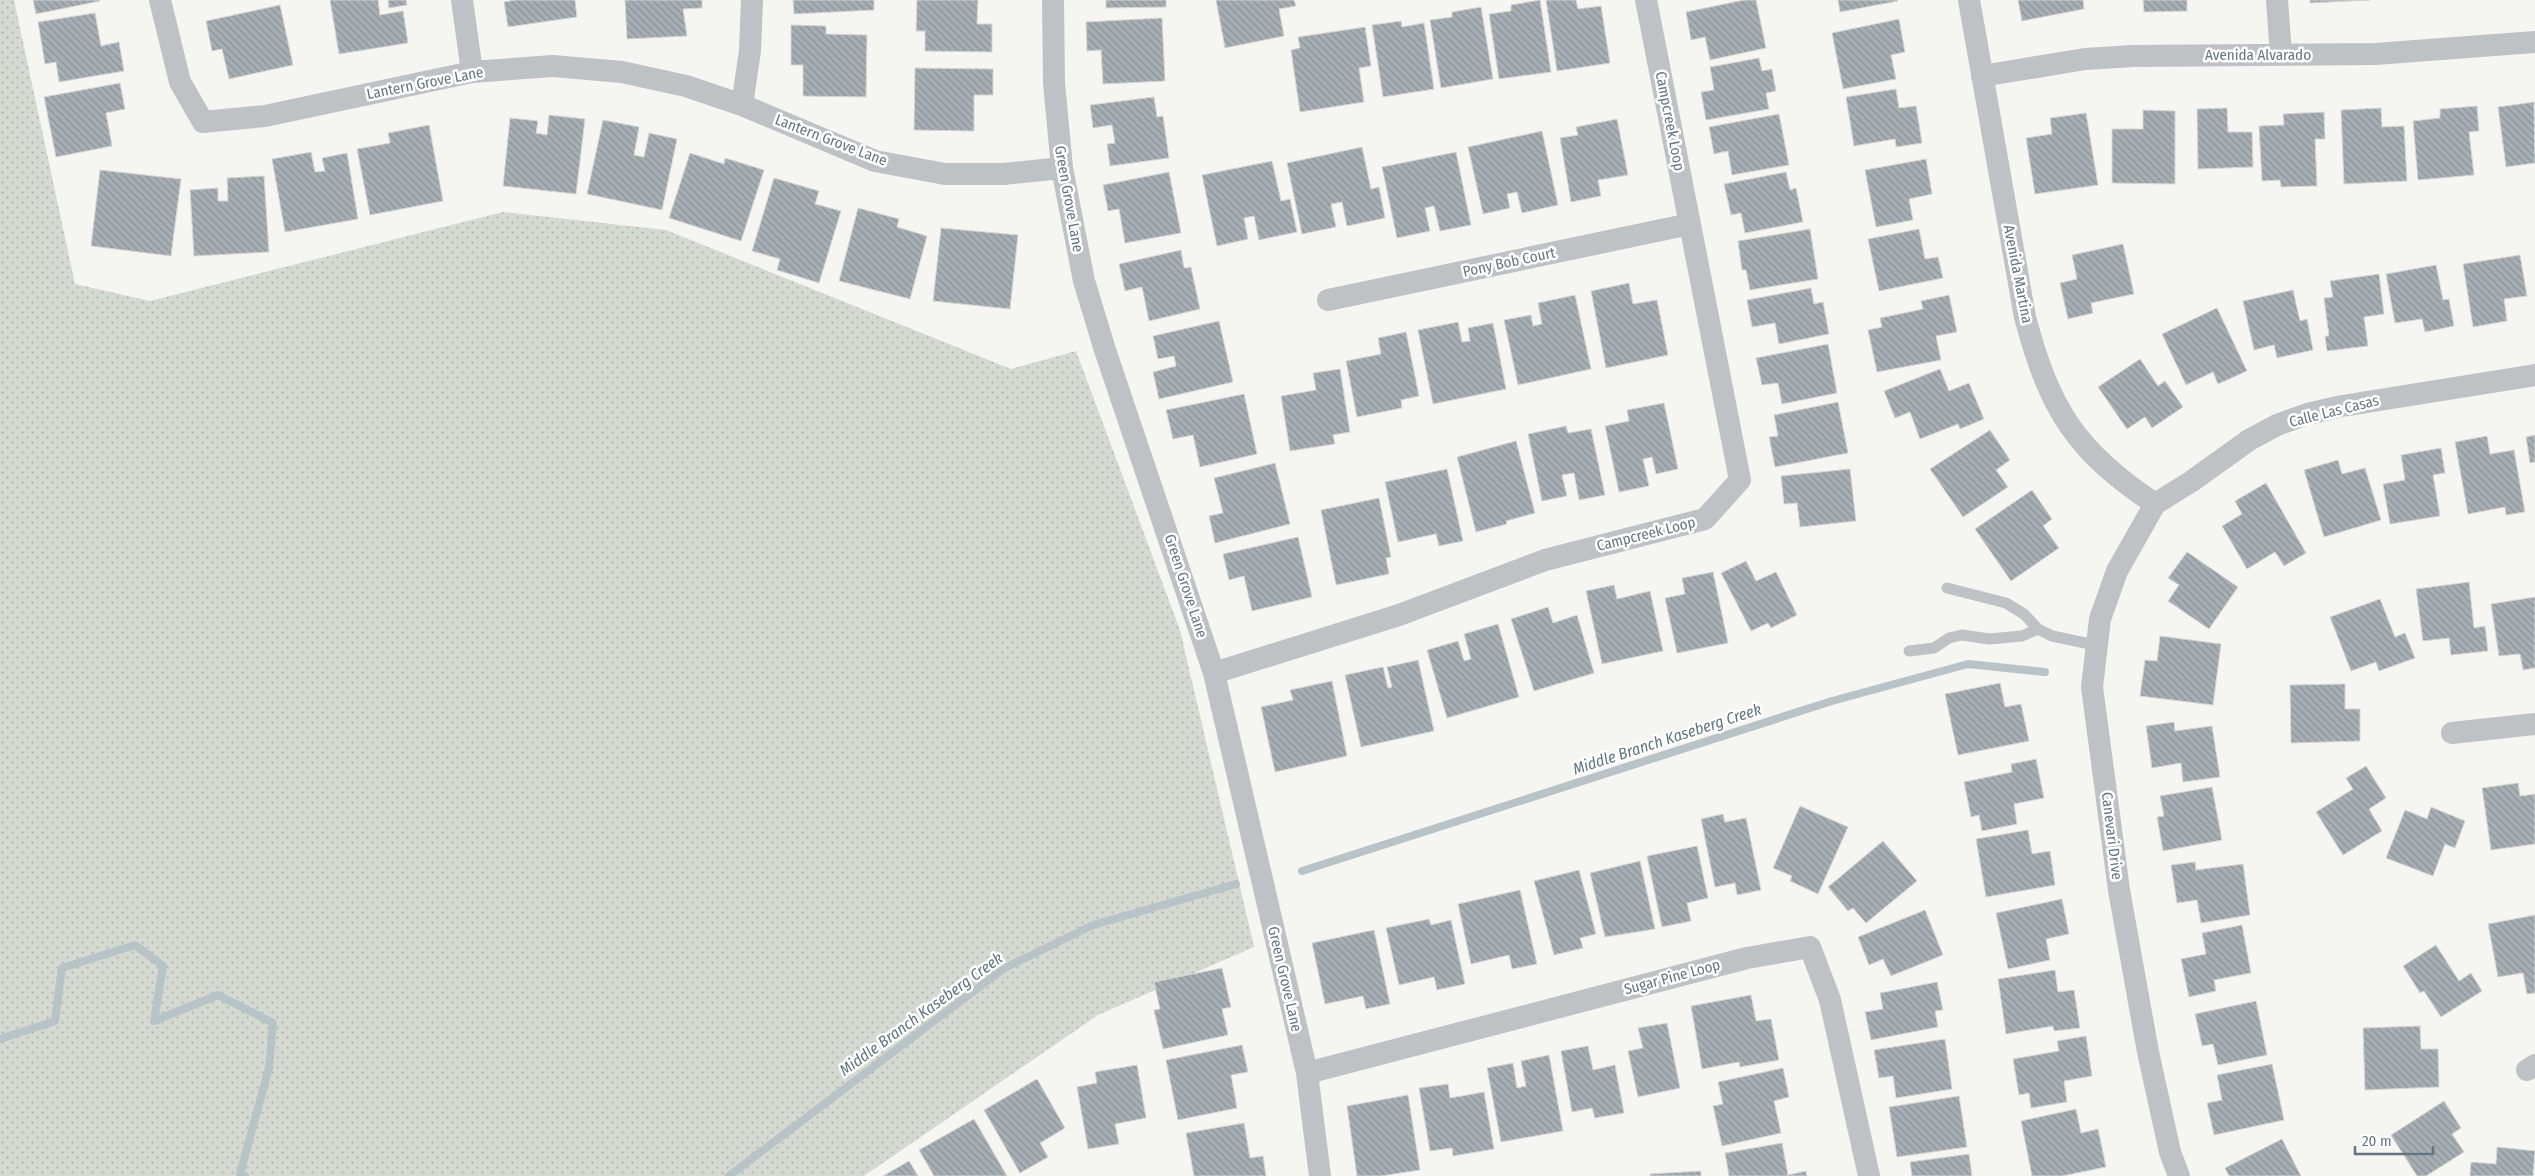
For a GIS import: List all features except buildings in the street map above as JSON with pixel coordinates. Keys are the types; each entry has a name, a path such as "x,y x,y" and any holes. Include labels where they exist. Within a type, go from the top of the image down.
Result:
{"street":[{"name":"Lantern Grove Lane","path":"160,0 180,82 203,122 265,116 472,72 553,66 622,72 686,86 742,105 875,161 945,174 1004,174 1062,168"},
{"path":"462,0 472,72"},
{"path":"742,105 750,50 752,0"},
{"name":"Green Grove Lane","path":"1052,0 1054,83 1062,168 1084,282 1102,342 1214,673 1307,1074 1320,1176"},
{"name":"Campcreek Loop","path":"1214,673 1398,615 1545,560 1705,519 1740,480 1646,0"},
{"name":"Avenida Martina","path":"1969,0 2025,317 2035,355 2048,391 2066,422 2087,449 2122,482 2155,504"},
{"path":"2277,0 2281,55"},
{"name":"Avenida Alvarado","path":"1982,76 2086,59 2123,56 2375,54 2535,42"},
{"name":"Pony Bob Court","path":"1328,300 1690,224"},
{"name":"Calle Las Casas","path":"2155,504 2192,482 2249,440 2278,425 2307,414 2342,406 2535,375"},
{"name":"Canevari Drive","path":"2155,504 2117,571 2100,619 2095,645 2092,687 2119,890 2150,1061 2170,1152 2179,1176"},
{"path":"2452,732 2535,724"},
{"name":"Sugar Pine Loop","path":"1307,1074 1747,958 1810,947 1830,1000 1869,1176"}],"lane":[{"path":"1947,588 2006,603 2024,614 2038,629 2052,636 2095,645"},
{"path":"1909,651 1934,648 1948,638 1962,635 1989,639 2022,636 2038,629"}],"shaded area":[{"path":"0,0 14,0 75,284 150,301 503,212 666,230 1011,369 1076,351 1180,630 1254,947 1098,1015 864,1176 0,1176"}],"waterway":[{"name":"Middle Branch Kaseberg Creek","path":"1302,871 1832,701 1968,664 2045,672"},
{"name":"Middle Branch Kaseberg Creek","path":"729,1176 1003,969 1093,925 1236,884"},
{"name":"Middle Branch Kaseberg Creek","path":"0,1039 55,1021 62,968 135,945 163,966 154,1021 218,995 273,1023 269,1068 240,1174 245,1176"}]}
